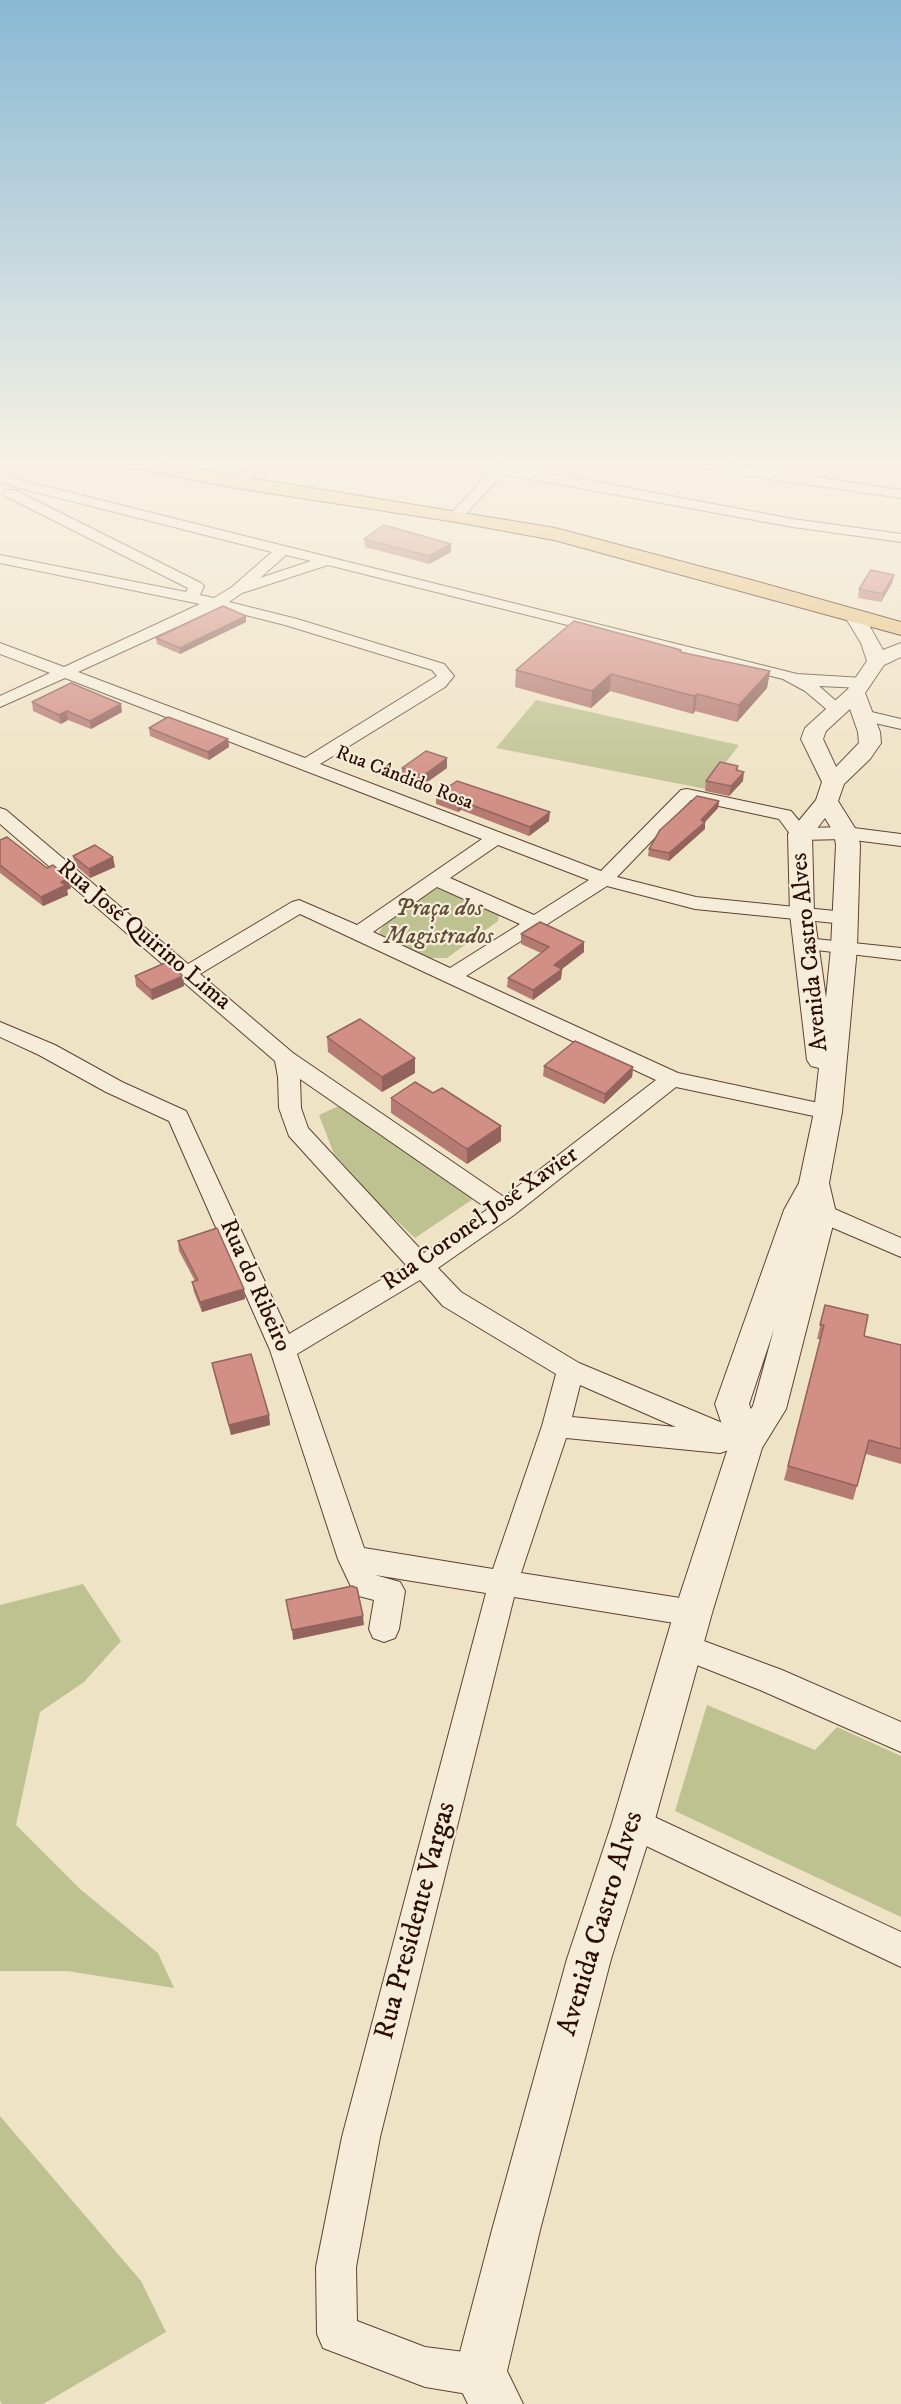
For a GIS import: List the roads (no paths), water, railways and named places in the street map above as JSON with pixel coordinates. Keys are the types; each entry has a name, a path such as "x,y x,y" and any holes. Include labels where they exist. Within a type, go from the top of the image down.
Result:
{"main road":[{"path":"707,574 894,627"}],"street":[{"path":"74,574 216,603 291,622 438,668 447,676 439,684 306,765"},
{"path":"172,574 196,586 191,598"},
{"path":"0,702 216,603 237,590 255,574"},
{"path":"237,590 286,574"},
{"path":"386,574 789,676 859,688"},
{"path":"854,615 874,652"},
{"path":"856,759 838,760 816,751 812,739 816,728 859,688 874,652 873,630 894,627"},
{"name":"Rua Cândido Rosa","path":"0,648 604,879 695,903 845,918"},
{"path":"874,652 901,649"},
{"path":"789,676 811,687 832,714 901,724"},
{"name":"Avenida Castro Alves","path":"828,1112 792,824 830,792 870,743 859,688"},
{"name":"Avenida Castro Alves","path":"489,2389 516,2230 589,1959 633,1823 746,1445 769,1408 812,1202 828,1112 844,948 848,845 846,833 816,751"},
{"path":"453,975 533,922 604,879 687,794 792,824 901,840"},
{"name":"Rua José Quirino Lima","path":"0,814 285,1058 505,1209"},
{"path":"360,932 495,838"},
{"path":"437,880 533,922"},
{"path":"187,973 299,906 453,975 672,1079 828,1112"},
{"path":"806,944 901,954"},
{"name":"Rua do Ribeiro","path":"0,1029 47,1050 114,1087 178,1116 283,1350 353,1559 365,1586 390,1591 384,1629"},
{"path":"285,1058 289,1077 290,1108 297,1131 452,1299 570,1370 746,1445"},
{"name":"Rua Coronel José Xavier","path":"283,1350 421,1268 505,1209 672,1079"},
{"path":"290,1108 309,1095 329,1089"},
{"path":"812,1202 901,1248"},
{"name":"Rua Presidente Vargas","path":"489,2389 337,2334 336,2267 361,2137 504,1583 556,1426 570,1370"},
{"path":"556,1426 746,1445"},
{"path":"353,1559 504,1583 689,1630 771,1680 901,1737"},
{"path":"633,1823 901,1950"}],"park label":[{"name":"Praça dos Magistrados","path":"439,924"}]}
